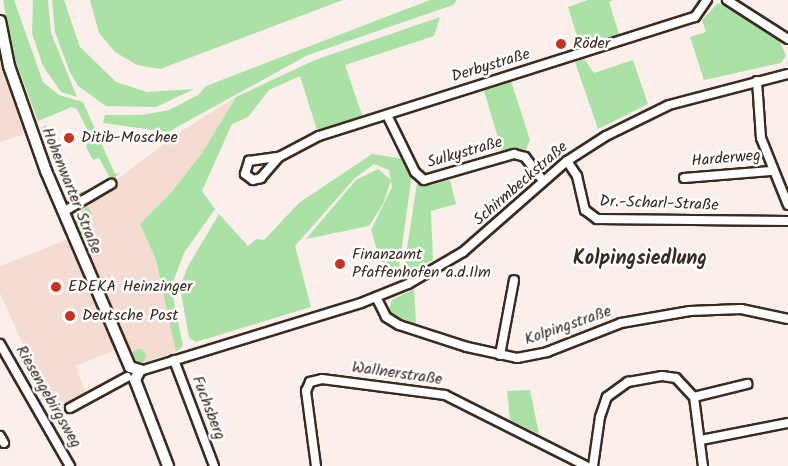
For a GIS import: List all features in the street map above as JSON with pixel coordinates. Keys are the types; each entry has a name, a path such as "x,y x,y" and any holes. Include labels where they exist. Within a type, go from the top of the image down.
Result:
{"street":[{"name":"Derbystraße","path":"279,157 319,136 695,17 707,0"},
{"path":"727,0 788,39"},
{"name":"Hohenwarter Straße","path":"0,21 2,48 30,128 63,212 133,374 168,466"},
{"name":"Schirmbeckstraße","path":"70,408 133,374 376,297 424,276 463,252 567,161 606,136 662,108 788,74"},
{"path":"757,81 761,138 771,171 788,205"},
{"name":"Sulkystraße","path":"387,115 415,172 424,180 514,154 525,157 543,181"},
{"name":"Dr.-Scharl-Straße","path":"567,161 578,176 584,207 597,219 788,221"},
{"name":"Harderweg","path":"684,178 771,171"},
{"path":"63,212 111,184"},
{"path":"500,355 514,280"},
{"name":"Kolpingstraße","path":"376,297 391,321 500,355 533,356 621,323 690,311 741,309 788,319"},
{"name":"Riesengebirgsweg","path":"0,344 70,466"},
{"name":"Fuchsberg","path":"174,360 214,466"},
{"path":"593,466 601,410 607,397 620,386 645,377 669,376 682,382 694,397 703,466"},
{"name":"Wallnerstraße","path":"316,466 306,391 310,382 322,379 445,395 586,466"},
{"path":"694,397 747,384"},
{"path":"700,440 788,423"}],"shaded area":[{"path":"0,21 31,132 0,142"},
{"path":"236,97 202,153 170,194 140,224 156,260 176,352 130,367 121,348 76,366 86,395 54,414 0,293 0,266 73,237 63,212 111,184 177,134"}],"green space":[{"path":"3,0 14,0 43,82 59,95 83,102 115,174 120,173 104,186 100,183 110,178 99,158 93,160 86,147 89,133 77,109 72,107 38,121 12,51"},
{"path":"33,0 48,0 51,33 77,97 61,92 43,66 32,33"},
{"path":"52,0 64,0 80,47 116,82 147,92 194,89 156,107 106,106 78,86 69,70 55,32"},
{"path":"90,0 343,0 160,69 137,65 115,52 99,33"},
{"path":"430,0 457,0 453,5 308,55 168,132 103,123 105,115 142,115 169,110 198,95 206,86"},
{"path":"588,0 613,0 609,2 619,34 581,49 568,7"},
{"path":"718,3 777,36 786,55 781,63 704,80 690,37 706,32 702,20"},
{"path":"440,17 434,36 345,65 363,118 318,133 300,76 269,90 248,117 232,124 202,191 215,209 184,253 171,287 183,346 176,352 156,260 140,224 170,194 202,153 236,97 315,60"},
{"path":"584,59 594,73 633,60 648,104 598,129 575,62"},
{"path":"511,81 530,140 524,153 502,151 484,91"},
{"path":"46,125 74,194 94,188 74,201 69,198 41,128"},
{"path":"372,154 405,159 412,174 399,268 390,270 379,258 371,230 392,187 389,170 374,164 355,178 295,246 311,307 196,342 189,338 180,287 188,266 219,214 248,246 257,239 264,240 299,203"},
{"path":"378,169 391,180 383,204 369,226 306,239 356,180"},
{"path":"450,180 456,204 431,211 433,260 403,275 417,183 425,186"},
{"path":"88,206 92,214 82,220 100,256 90,256 76,223 77,216"},
{"path":"414,289 416,324 394,316 389,308 392,300"},
{"path":"139,349 144,351 146,356 144,361 139,363 134,361 132,356 134,351"},
{"path":"530,390 539,434 510,420 507,391"}],"place":[{"name":"Röder","path":"561,44"},
{"name":"Ditib-Moschee","path":"69,138"},
{"name":"Finanzamt Pfaffenhofen a.d.Ilm","path":"340,264"},
{"name":"EDEKA Heinzinger","path":"56,287"},
{"name":"Deutsche Post","path":"70,316"}],"district":[{"name":"Kolpingsiedlung","path":"640,259"}]}
